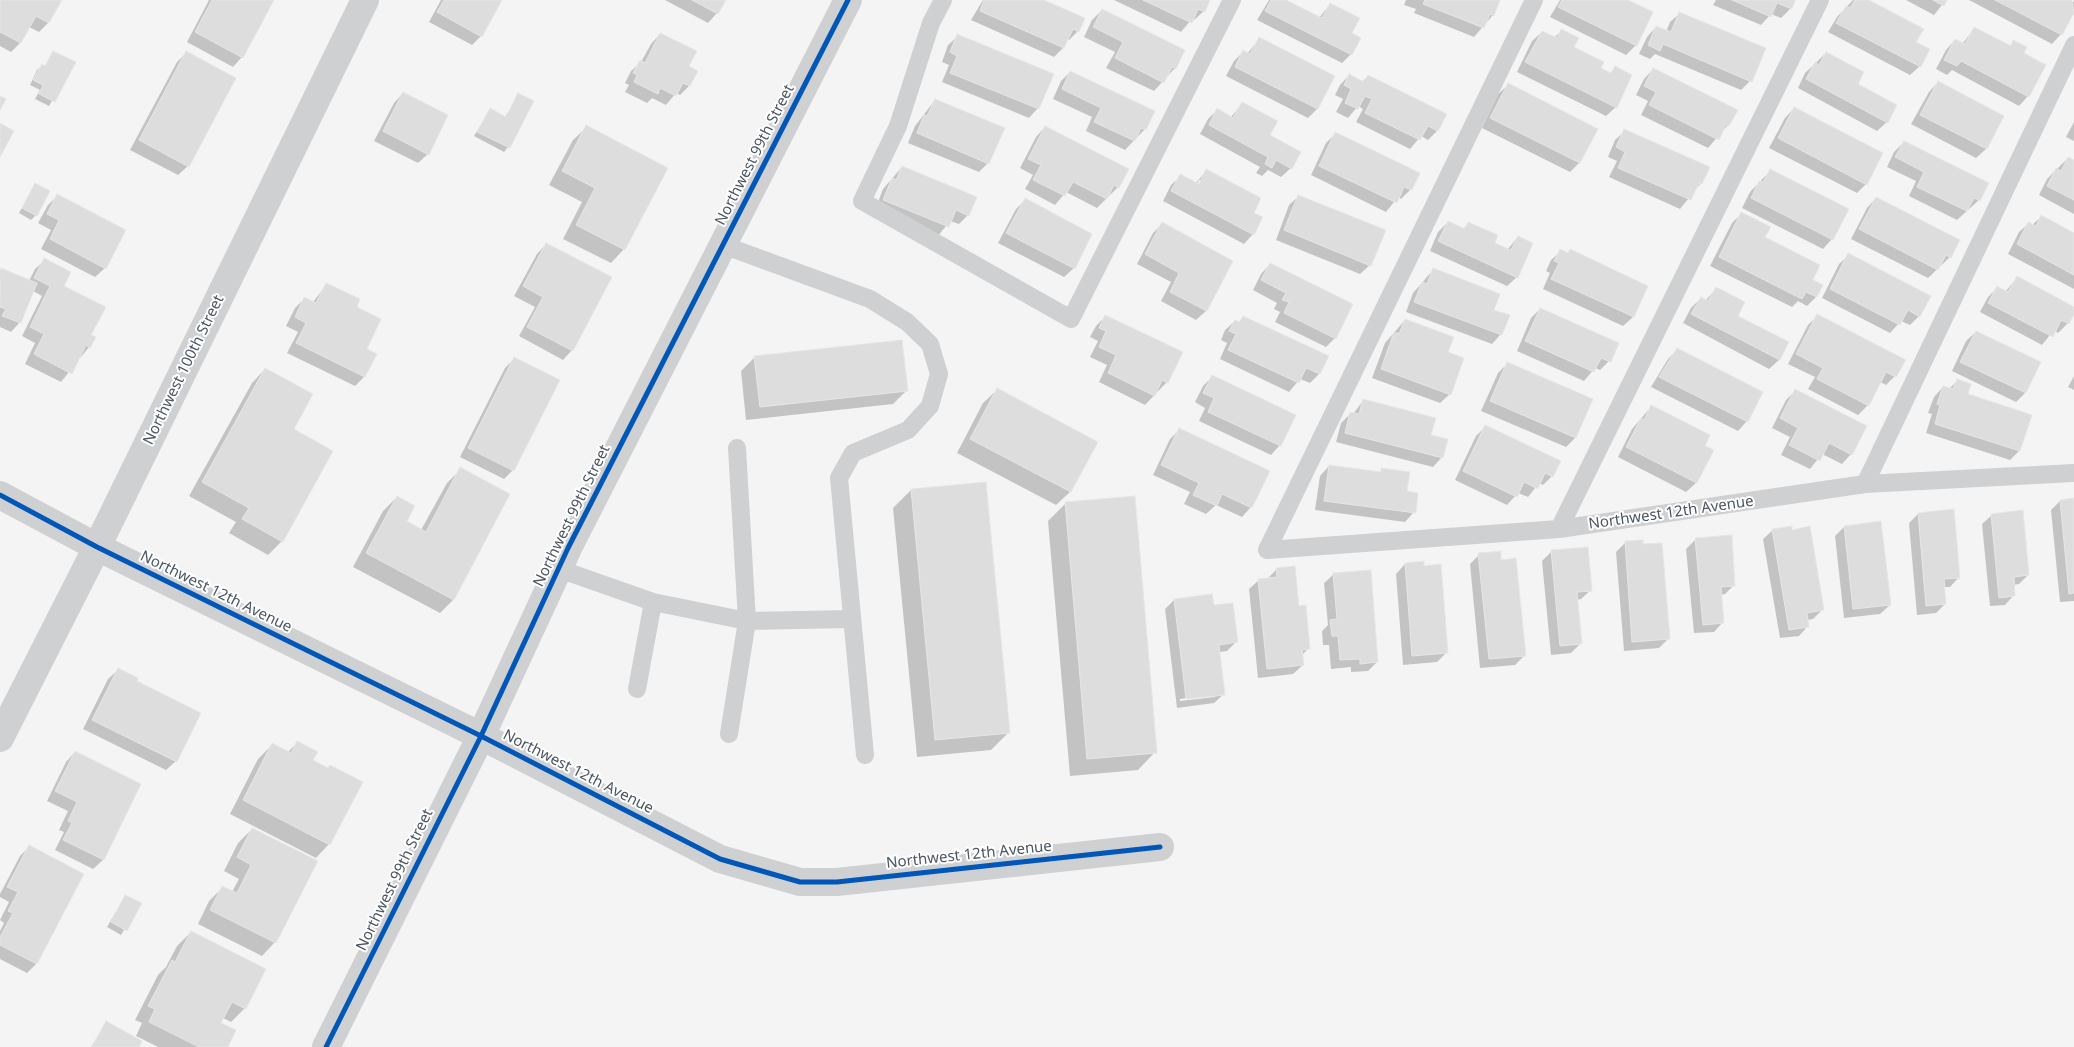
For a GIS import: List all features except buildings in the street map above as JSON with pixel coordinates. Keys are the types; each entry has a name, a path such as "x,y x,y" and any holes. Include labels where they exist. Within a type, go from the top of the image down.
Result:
{"street":[{"name":"Northwest 100th Street","path":"0,738 97,547 366,0"},
{"name":"Northwest 99th Street","path":"326,1047 481,736 559,569 848,0"},
{"name":"Northwest 12th Avenue","path":"0,495 97,547 481,736 720,859 800,882 837,882 1160,847"}],"lane":[{"path":"942,0 931,23 898,126 862,201 1071,319 1232,0"},
{"name":"Northwest 12th Avenue","path":"1534,0 1267,550 1559,529 1865,484 2074,473"},
{"path":"1559,529 1820,0"},
{"path":"1865,484 2074,45"},
{"path":"723,245 870,299 907,322 930,344 939,374 930,406 908,430 853,453 839,478 865,755"},
{"path":"729,734 747,621 737,448"},
{"path":"559,569 653,602 747,621 851,619"},
{"path":"637,689 653,602"}],"cycle path":[{"path":"326,1047 481,736 568,548 848,0"},
{"path":"0,495 97,547 481,736 720,859 800,882 837,882 1160,847"}]}
